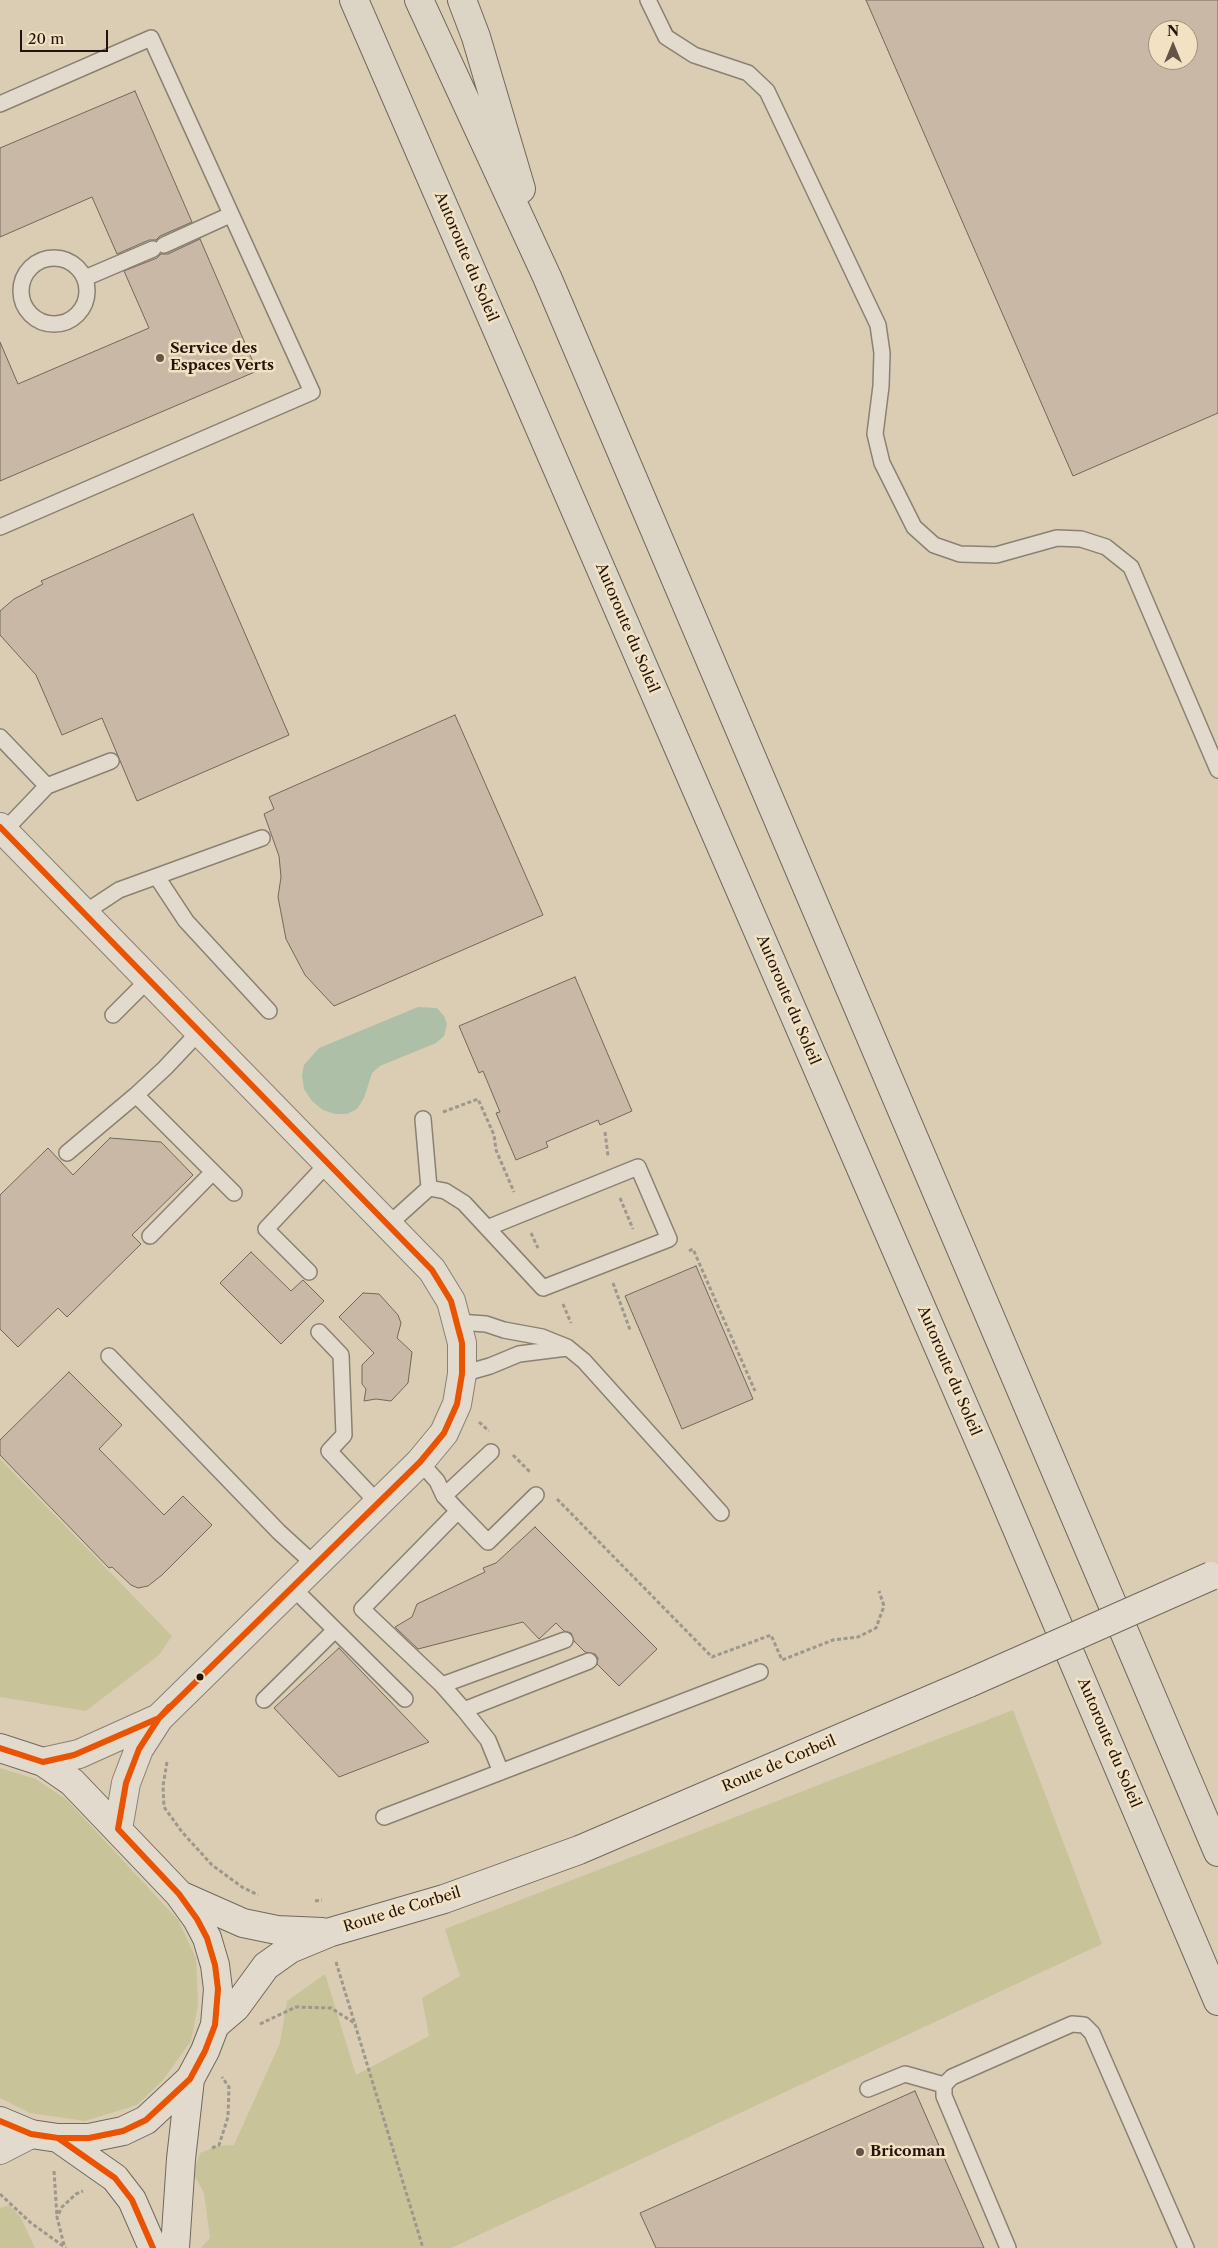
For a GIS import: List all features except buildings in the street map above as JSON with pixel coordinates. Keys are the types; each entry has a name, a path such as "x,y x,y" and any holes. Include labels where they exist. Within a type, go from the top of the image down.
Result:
{"highway":[{"name":"Autoroute du Soleil","path":"354,0 990,1466 1218,2001"},
{"path":"420,0 547,277 1218,1852"},
{"path":"462,0 476,37 547,277"}],"street":[{"path":"2,829 432,1270 451,1300 462,1343 462,1374 457,1404 444,1433 420,1462 291,1586 159,1718 139,1749 126,1783 118,1829"},
{"name":"Route de Corbeil","path":"215,2025 236,2007 266,1966 290,1950 331,1932 444,1899 579,1850 1215,1575"},
{"path":"44,1762 79,1754 159,1718"},
{"path":"0,1748 44,1762 72,1782 179,1894 197,1919 207,1938 215,1965 218,1989 215,2025 205,2051 190,2079 146,2120 123,2131 89,2138 58,2138 31,2134 0,2121"},
{"name":"Route de Corbeil","path":"179,1894 243,1923 277,1930 331,1932"},
{"path":"175,2248 181,2159 190,2079"},
{"path":"0,2150 31,2134"},
{"path":"58,2138 115,2178 132,2200 153,2248"}],"lane":[{"path":"648,0 666,37 694,56 748,73 767,91 878,325 882,353 881,386 875,434 882,463 914,527 934,545 960,554 996,555 1057,538 1081,539 1106,547 1131,567 1218,770"},
{"path":"0,104 151,38 312,392 0,527"},
{"path":"86,278 230,215"},
{"path":"48,258 59,258 79,268 86,278 88,288 83,308 76,317 67,322 56,324 36,319 28,312 23,303 21,291 23,280 28,270 37,262 48,258"},
{"path":"0,737 47,786"},
{"path":"2,829 47,786 111,761"},
{"path":"84,913 118,890 262,838"},
{"path":"157,876 186,921 269,1011"},
{"path":"113,1015 149,980"},
{"path":"67,1153 136,1095 200,1031"},
{"path":"136,1095 234,1193"},
{"path":"388,1225 429,1188 423,1119"},
{"path":"309,1272 266,1228 328,1163"},
{"path":"429,1188 445,1191 464,1203 487,1228 544,1288 668,1239 638,1167 487,1228"},
{"path":"150,1236 214,1172"},
{"path":"458,1322 486,1324 504,1330 542,1337 567,1348 584,1361 721,1513"},
{"path":"319,1332 341,1355 344,1435 329,1451 377,1502"},
{"path":"462,1374 490,1366 519,1354 567,1348"},
{"path":"109,1356 279,1532 314,1564"},
{"path":"444,1496 491,1452"},
{"path":"420,1462 437,1481 444,1496 488,1542 537,1488"},
{"path":"458,1511 362,1609 442,1685 464,1710 488,1740 501,1772"},
{"path":"291,1586 405,1699"},
{"path":"264,1700 335,1630"},
{"path":"442,1685 565,1640"},
{"path":"464,1710 589,1661"},
{"path":"384,1817 760,1672"},
{"path":"1008,2248 944,2096 944,2085 952,2077 1072,2024 1084,2025 1092,2033 1186,2248"},
{"path":"868,2089 905,2074 944,2085"}],"path":[{"path":"605,1132 611,1177 644,1249"},
{"path":"685,1253 693,1249 755,1391"},
{"path":"620,1279 612,1283 630,1330"},
{"path":"457,1404 496,1438"},
{"path":"510,1452 537,1488"},
{"path":"552,1494 712,1657 772,1635 782,1660 833,1640 858,1637 876,1628 884,1606 879,1591"},
{"path":"168,1758 163,1786 164,1807 182,1832 212,1865 242,1887 263,1898"},
{"path":"312,1901 322,1900"},
{"path":"335,1960 423,2248"},
{"path":"256,2026 296,2007 332,2008 356,2024"},
{"path":"210,2149 219,2145 228,2117 229,2087"},
{"path":"31,2134 47,2150 54,2163 57,2217 65,2246"},
{"path":"57,2217 62,2207 76,2194 92,2187"},
{"path":"0,2194 31,2223 65,2246"}],"shaded area":[{"path":"418,1007 437,1008 444,1016 447,1024 444,1036 436,1043 380,1066 372,1073 364,1098 357,1109 347,1114 335,1114 323,1110 312,1101 304,1089 302,1075 304,1065 319,1048"},
{"path":"0,1459 172,1636 159,1655 86,1711 0,1697"},
{"path":"1013,1710 1102,1944 451,2248 201,2248 210,2238 204,2193 193,2173 200,2153 217,2146 234,2145 280,2043 287,2001 325,1974 356,2075 429,2036 422,1998 460,1976 445,1929"},
{"path":"0,1768 36,1779 67,1800 178,1920 196,1958 198,2005 191,2041 163,2080 137,2105 85,2121 30,2113 0,2098"},
{"path":"9,2205 21,2218 35,2248 0,2248 0,2208"}],"transit line":[{"path":"0,827 432,1270 451,1301 462,1343 462,1374 457,1404 444,1433 420,1462 159,1718 139,1749 126,1783 118,1829 179,1894 197,1919 207,1938 215,1965 218,1989 215,2025 205,2051 190,2079 146,2120 123,2131 89,2138 58,2138 31,2134 0,2121"},
{"path":"0,1748 43,1762 74,1755 159,1718 169,1707"},
{"path":"38,2135 58,2138 115,2178 132,2200 153,2248"}],"place":[{"name":"Service des Espaces Verts","path":"160,358"},
{"name":"Bricoman","path":"860,2152"}]}
